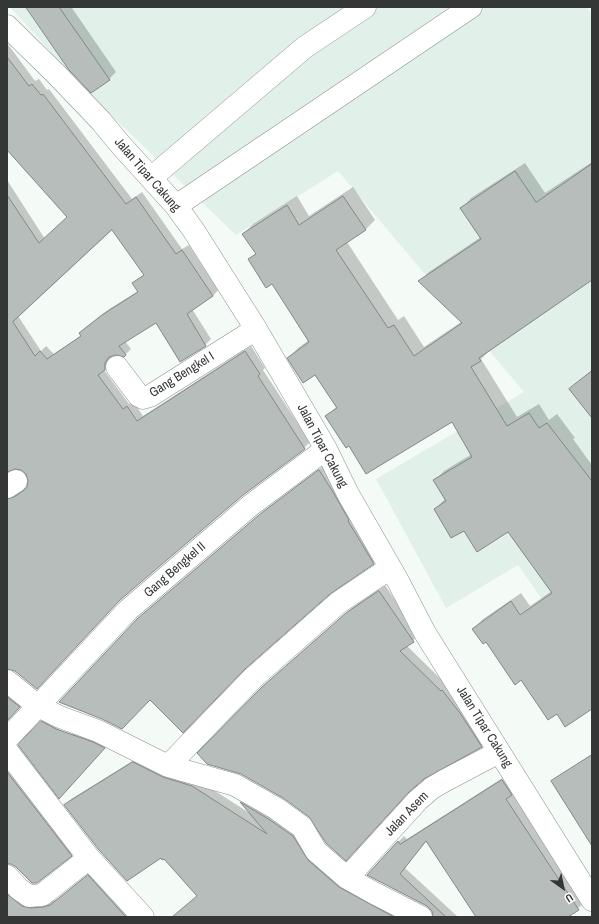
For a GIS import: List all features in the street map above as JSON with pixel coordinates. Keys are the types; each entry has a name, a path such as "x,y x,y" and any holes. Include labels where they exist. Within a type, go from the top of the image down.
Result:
{"street":[{"path":"151,178 305,47 365,7"},
{"path":"176,206 471,7"},
{"name":"Jalan Tipar Cakung","path":"9,31 56,74 101,120 118,143 176,206 194,231 256,329 326,449 348,494 425,633 592,900"},
{"name":"Gang Bengkel I","path":"117,367 138,396 143,398 150,396 256,329"},
{"name":"Gang Bengkel II","path":"7,739 133,606 251,505 326,449"},
{"path":"168,766 258,673 338,603 390,568"},
{"path":"7,681 38,706 60,717 98,732 168,766 235,785 277,809 302,827 316,851 347,878 416,916"},
{"path":"7,751 89,858 143,917"},
{"name":"Jalan Asem","path":"347,878 418,800 432,788 499,752"},
{"path":"7,876 19,889 29,896 42,895 89,858"}],"shaded area":[{"path":"10,7 587,7 592,15 592,671 518,565 446,608 376,479 524,392 338,171 236,235 91,96"}],"building":[{"path":"26,7 59,7 110,80 91,93 69,70"},
{"path":"7,57 29,86 32,84 41,95 43,94 126,204 136,197 176,254 182,250 213,296 187,314 206,346 180,362 156,323 119,346 126,355 124,357 116,355 109,357 105,363 105,370 98,375 123,409 127,406 137,421 245,351 260,374 258,376 305,449 243,495 120,600 37,689 15,671 7,669 7,499 14,497 23,491 27,487 28,481 26,474 21,470 15,469 7,472 7,195 39,243 67,217 7,150","holes":["112,230 144,275 132,283 138,292 102,315 79,333 81,336 47,359 40,351 35,356 13,322"]},
{"path":"592,164 592,280 479,358 481,361 471,367 507,426 529,413 539,428 547,423 592,481 592,709 565,727 557,714 548,720 521,680 515,685 486,642 483,644 472,629 511,601 520,615 552,593 508,532 477,552 464,531 451,538 434,509 446,501 433,480 472,457 452,422 366,474 349,446 346,448 325,416 337,408 315,375 303,383 287,358 309,342 272,284 266,288 248,259 256,254 242,234 287,205 299,225 343,196 366,230 336,250 388,328 394,325 414,356 462,323 418,281 481,239 460,208 515,171 536,202"},
{"path":"592,371 592,418 569,389"},
{"path":"319,470 374,564 330,594 245,669 183,733 150,700 122,729 102,719 59,702 137,619 259,515"},
{"path":"379,591 414,642 400,651 441,691 442,690 460,713 482,747 424,779 409,792 346,861 326,843 309,817 283,798 241,774 207,764 197,753 262,687 346,613"},
{"path":"7,697 20,707 7,721"},
{"path":"41,721 56,729 93,742 105,748 59,799 18,745"},
{"path":"592,755 592,846 551,781"},
{"path":"133,762 163,777 192,786 267,834 240,802 293,836 308,860 339,887 394,917 172,917 197,896 164,859 162,860 161,858 127,881 99,850 64,805"},
{"path":"7,772 72,856 37,883 32,883 16,867 11,864 7,864"},
{"path":"502,780 512,795 506,799 579,910 568,917 476,917 426,841 400,874 446,917 433,917 432,911 427,906 367,875 398,841 400,844"},
{"path":"88,875 126,917 7,917 7,894 22,906 30,908 43,907 50,905"}]}
